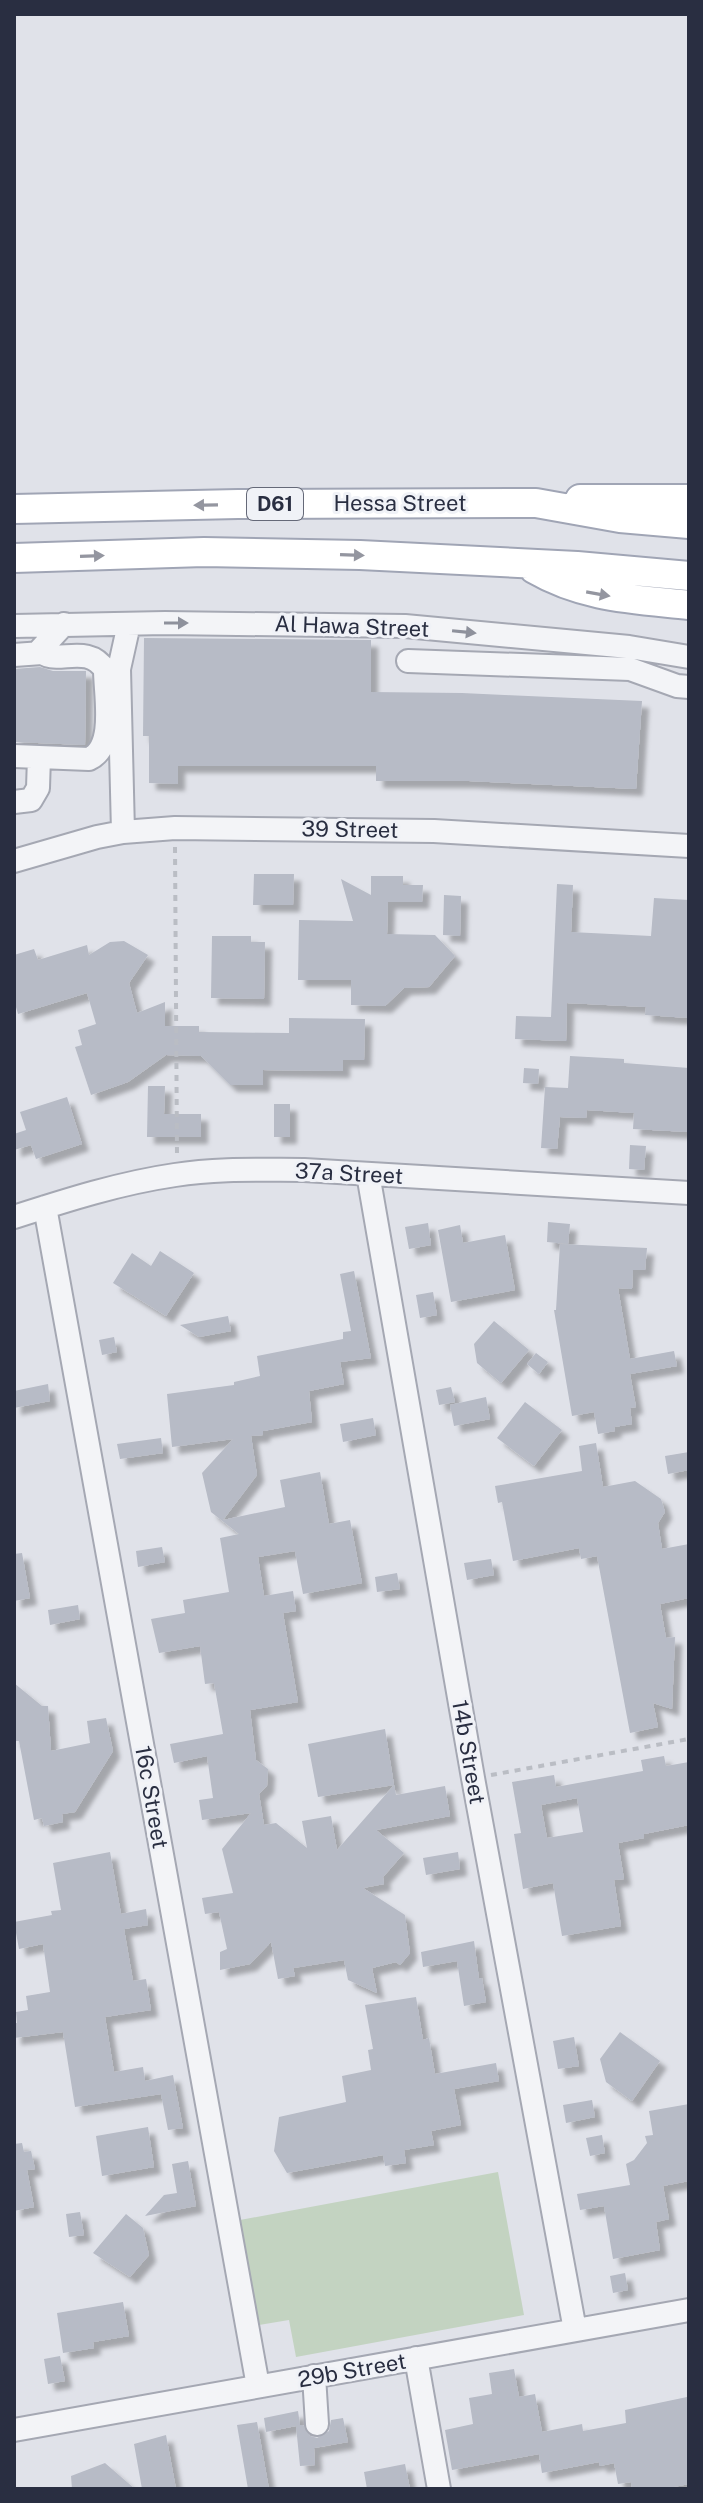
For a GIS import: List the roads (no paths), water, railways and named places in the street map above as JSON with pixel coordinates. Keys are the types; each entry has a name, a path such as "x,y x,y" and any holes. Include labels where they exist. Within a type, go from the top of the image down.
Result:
{"main road":[{"path":"536,503 623,497 689,499"},
{"name":"Hessa Street","path":"14,509 238,504 536,503 620,518 689,524"},
{"name":"D61","path":"14,558 204,552 360,555 689,576"},
{"path":"527,564 560,584 585,591 689,605"}],"street":[{"path":"42,653 41,647 64,624"},
{"path":"123,832 119,669 129,624"},
{"name":"Al Hawa Street","path":"14,626 405,626 629,647 682,656"},
{"path":"14,655 88,656 101,664 105,670 106,739 101,751 89,759 14,756"},
{"path":"408,661 630,669 683,686 682,656"},
{"path":"14,802 31,800 37,793 39,757"},
{"name":"39 Street","path":"14,861 71,843 123,832 175,828 434,831 689,846"},
{"name":"37a Street","path":"14,1217 111,1188 177,1174 240,1170 304,1170 689,1193"},
{"name":"14b Street","path":"368,1174 473,1778 575,2330"},
{"name":"16c Street","path":"45,1207 258,2386"},
{"name":"29b Street","path":"14,2430 689,2310"},
{"path":"416,2358 439,2489"},
{"path":"314,2376 317,2424"}]}
